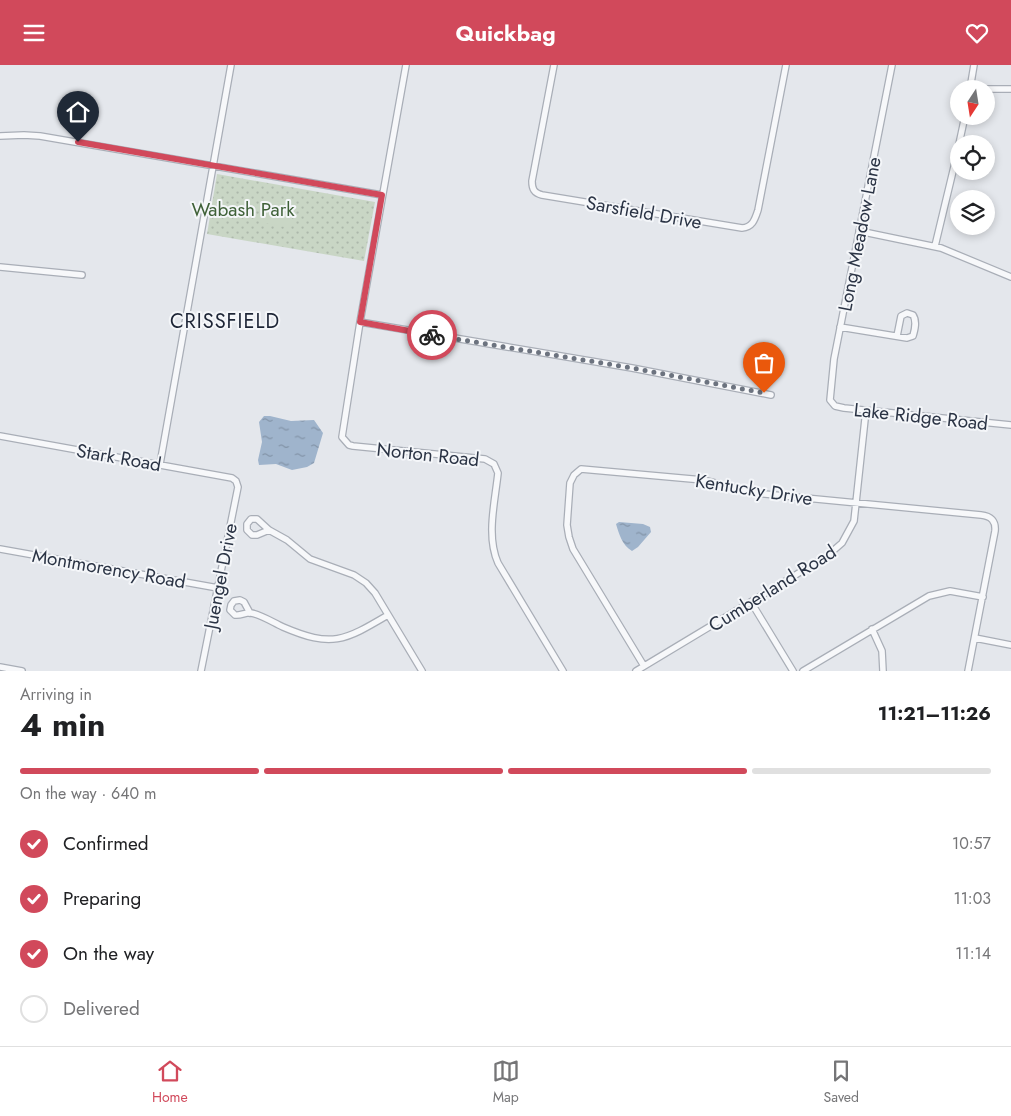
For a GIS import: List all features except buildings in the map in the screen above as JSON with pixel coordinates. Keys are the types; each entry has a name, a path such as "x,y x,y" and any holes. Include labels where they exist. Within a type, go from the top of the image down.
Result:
{"street":[{"path":"160,465 231,65"},
{"path":"406,65 360,322 632,368 771,395"},
{"name":"Sarsfield Drive","path":"554,65 532,178 534,191 542,195 728,227 746,228 753,223 758,210 786,65"},
{"name":"Long Meadow Lane","path":"832,403 830,397 832,371 892,65"},
{"path":"971,80 974,65"},
{"path":"995,89 1011,89"},
{"path":"0,136 40,136 382,195"},
{"path":"935,247 951,180"},
{"path":"859,231 935,247 1011,277"},
{"path":"0,267 82,275"},
{"path":"840,327 907,339 913,336 916,321 913,315 907,313 901,317 897,336"},
{"name":"Norton Road","path":"360,322 341,433 344,441 353,446 492,461 498,473 492,536 493,551 498,563 563,671"},
{"name":"Lake Ridge Road","path":"832,403 838,407 1011,425"},
{"name":"Cumberland Road","path":"636,671 838,548 851,529 857,503 866,410"},
{"name":"Stark Road","path":"0,436 232,478 236,481"},
{"name":"Kentucky Drive","path":"644,666 573,549 569,537 567,519 570,483 572,477 578,471 587,469 703,480 748,492 991,518 995,523 995,531 968,671"},
{"name":"Juengel Drive","path":"201,671 238,487 236,481"},
{"path":"269,530 284,537 310,559 360,578 371,589 422,671"},
{"name":"Montmorency Road","path":"0,549 218,588"},
{"path":"803,671 872,629 935,594 955,592 983,597"},
{"path":"751,602 793,671"},
{"path":"250,613 309,637 334,640 362,631 388,615"},
{"path":"872,629 882,651 883,671"},
{"path":"975,638 1011,645"},
{"path":"0,667 22,671"}],"green space":[{"name":"Wabash Park","path":"217,174 375,202 364,261 207,234"},
{"path":"263,199 284,202 283,207 294,209 290,228 259,222"}],"water":[{"path":"264,416 291,421 314,420 323,433 314,463 307,467 292,470 276,464 259,465 258,460 262,442 259,422"},
{"path":"619,522 643,524 650,527 651,532 632,551 621,539 616,524"}],"way so far":[{"path":"432,335 632,368 764,393"}],"district":[{"name":"CRISSFIELD","path":"225,321"}],"route":[{"path":"78,142 382,195 360,322 432,335"}]}
